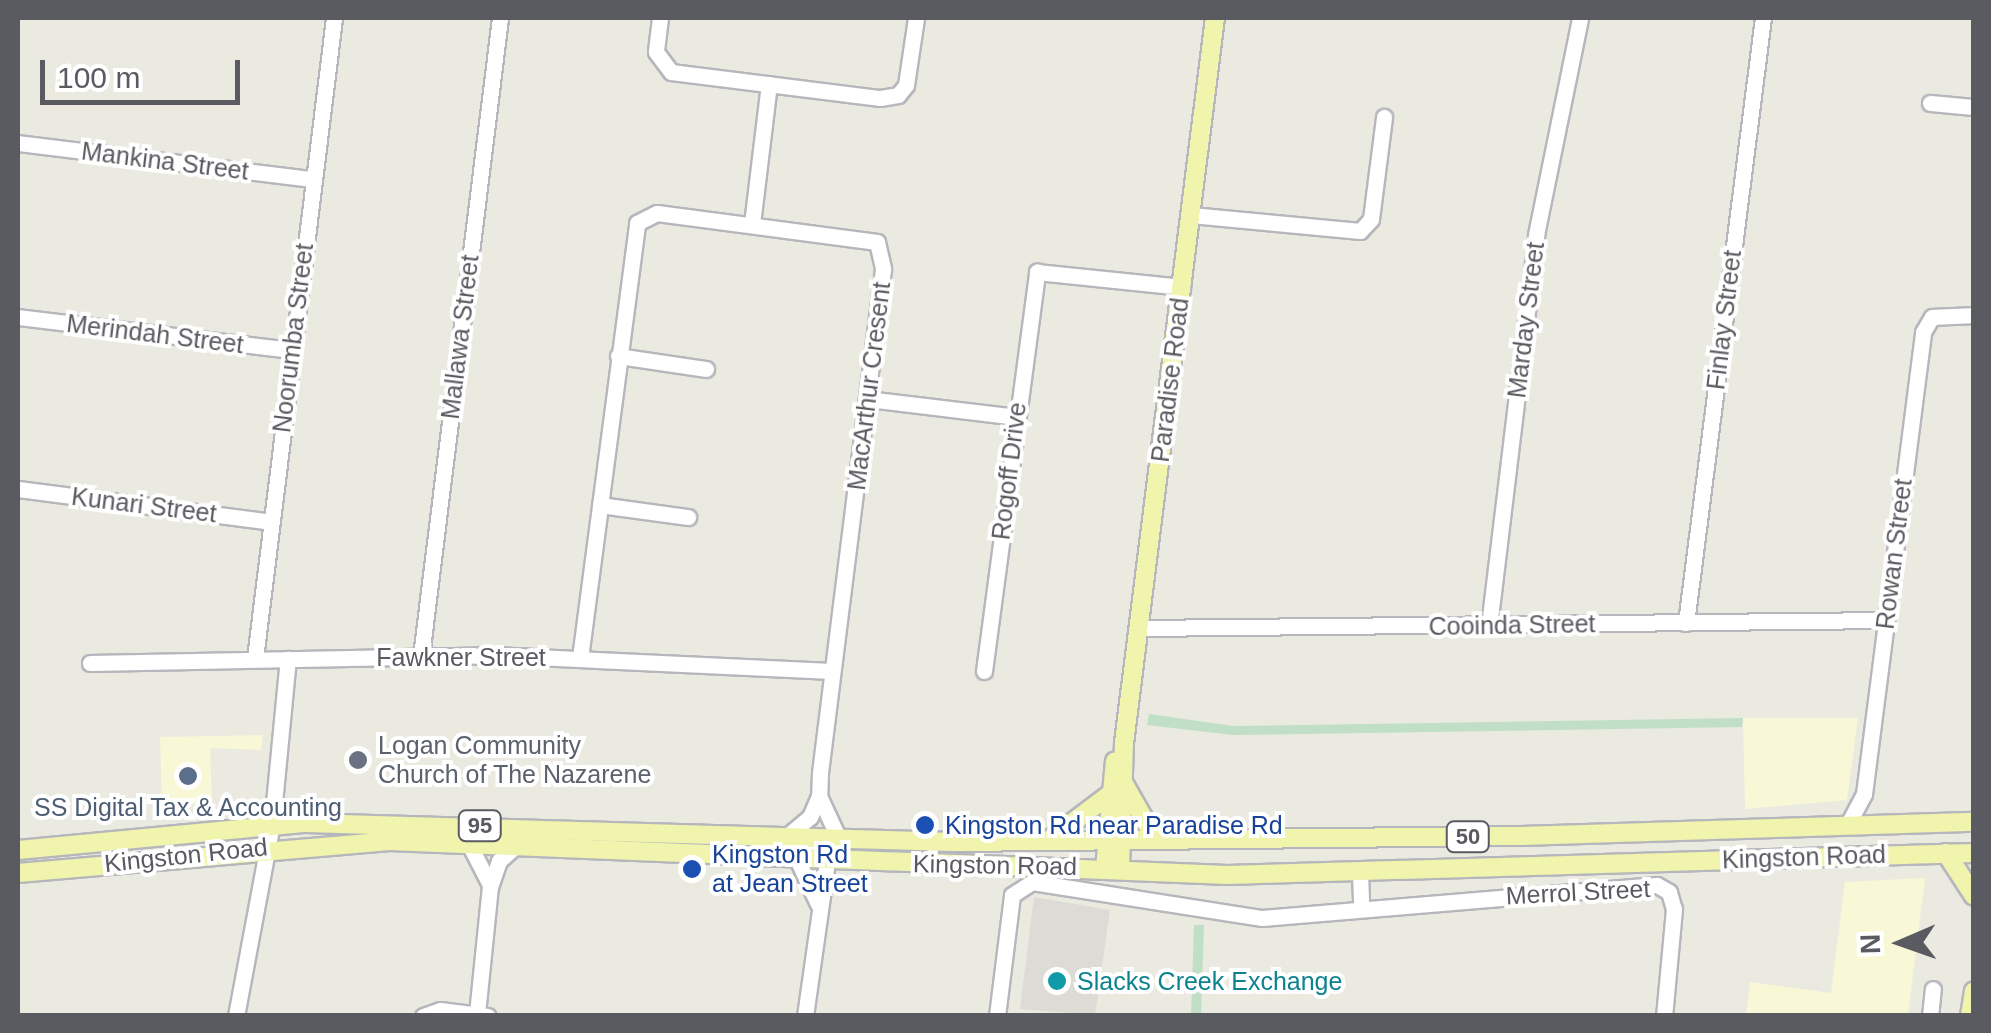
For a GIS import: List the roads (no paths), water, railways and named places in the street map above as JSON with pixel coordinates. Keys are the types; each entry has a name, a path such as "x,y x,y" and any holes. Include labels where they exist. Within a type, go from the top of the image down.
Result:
{"main road":[{"name":"Paradise Road","path":"1113,868 1116,790 1215,18"},
{"path":"1048,841 1116,790 1156,840"},
{"name":"Kingston Road","path":"18,850 272,824 839,840 1114,841 1974,822"},
{"name":"Kingston Road","path":"18,873 268,847 468,842 826,862 1360,872 1974,852"},
{"path":"1946,853 1974,896"},
{"path":"1970,1016 1974,991"}],"street":[{"name":"Noorumba Street","path":"254,658 334,18"},
{"name":"Mallawa Street","path":"421,656 500,18"},
{"path":"660,18 656,52 665,69 769,84 898,95 906,84 916,18"},
{"name":"Marday Street","path":"1488,626 1536,234 1580,18"},
{"name":"Finlay Street","path":"1686,623 1763,18"},
{"path":"752,224 769,84"},
{"path":"1930,103 1974,108"},
{"path":"1190,214 1360,231 1371,219 1384,117"},
{"name":"Mankina Street","path":"18,143 314,180"},
{"name":"MacArthur Cresent","path":"580,658 632,244 642,216 752,224 883,247 820,796 839,840"},
{"name":"Rogoff Drive","path":"984,671 1036,272 1182,287"},
{"name":"Merindah Street","path":"18,316 292,350"},
{"name":"Rowan Street","path":"1848,824 1864,794 1923,332 1932,317 1974,316"},
{"path":"618,356 706,370"},
{"path":"868,399 1016,417"},
{"name":"Kunari Street","path":"18,489 271,522"},
{"path":"600,505 688,517"},
{"name":"Cooinda Street","path":"1139,628 1886,620"},
{"name":"Fawkner Street","path":"90,662 421,656 580,658 832,672"},
{"path":"236,1016 272,824 288,658"},
{"name":"Rowan Street","path":"1864,794 1874,823"},
{"path":"805,1016 826,862 819,851 796,848 786,837 810,817 820,796"},
{"path":"424,1014 482,1015 490,887 484,862 468,842"},
{"path":"490,887 500,862 518,844"},
{"path":"798,861 818,904"},
{"path":"1360,872 1361,909"},
{"name":"Merrol Street","path":"997,1016 1016,888 1079,885 1253,917 1661,886 1674,909 1664,1016"},
{"path":"1930,1016 1933,990"}],"place":[{"name":"Logan Community Church of The Nazarene","path":"358,760"},
{"name":"SS Digital Tax & Accounting","path":"188,776"},
{"name":"Kingston Rd near Paradise Rd","path":"925,825"},
{"name":"Kingston Rd at Jean Street","path":"692,869"},
{"name":"Slacks Creek Exchange","path":"1057,981"}]}
